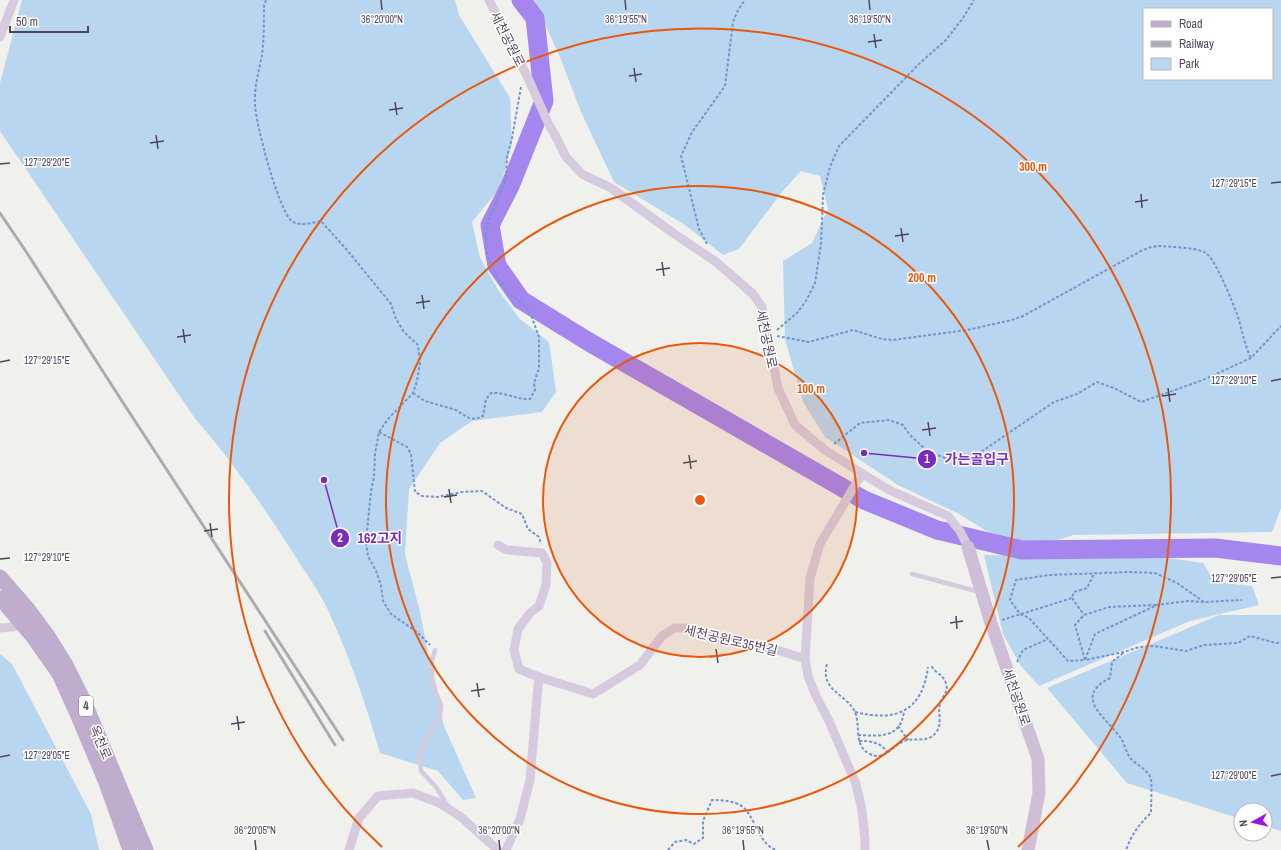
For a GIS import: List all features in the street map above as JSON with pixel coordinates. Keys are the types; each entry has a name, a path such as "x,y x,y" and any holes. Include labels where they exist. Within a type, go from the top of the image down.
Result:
{"main road":[{"name":"옥천로","path":"0,577 28,621 33,637 59,674 102,773 130,850"},
{"name":"옥천로","path":"0,598 48,636 66,665 84,701 146,850"}],"street":[{"path":"0,37 14,0"},
{"name":"세천공원로","path":"489,0 566,157 582,174 611,188 716,262 753,294 762,307 778,388 795,425 860,477 948,516 960,531 968,547 990,623 1038,759 1039,793 1028,850"},
{"path":"860,477 820,544 810,578 805,659 808,676 816,696 830,721 856,784 862,810 865,850"},
{"path":"498,545 507,550 542,553"},
{"name":"세천공원로35번길","path":"542,553 547,563 546,585 539,606 529,614 518,629 514,650 519,669 593,694 640,665 662,636 675,628 685,628 715,638 735,640 766,647 805,659"},
{"path":"0,628 13,627 28,621"},
{"path":"506,850 520,819 530,780 539,677"},
{"path":"349,850 359,818 378,796 413,793 439,803 461,817 498,850"}],"lane":[{"path":"912,574 982,592"},
{"path":"435,650 432,660 432,677 441,705 440,715 419,755 422,771 436,787 450,810"}],"path":[{"path":"266,0 264,6 262,54 256,88 255,104 265,155 275,187 288,216 293,222 307,224 320,221 354,258 391,304 396,319 404,332 418,345 420,363 413,393 388,419 379,432 375,454 370,508 366,525 366,542 368,556 381,585 383,601 391,614 417,632 435,650"},
{"path":"716,262 699,229 681,156 692,132 725,86 733,22 738,10 745,0"},
{"path":"768,333 780,329 797,313 815,283 821,244 823,195 830,167 839,146 920,63 946,40 964,18 974,0"},
{"path":"413,393 425,401 456,410 469,418 476,420 483,416 486,399 491,393 500,392 524,399 530,399 535,390 534,383 539,368 539,337 531,315 523,304 510,294 499,281 491,266 486,250 488,222 506,180 507,157 521,96 523,68"},
{"path":"768,333 809,342 853,330 882,339 894,340 986,327 1023,316 1141,251 1158,246 1198,250 1209,255 1215,264 1232,303 1245,348 1251,358"},
{"path":"825,450 860,423 889,420 903,425 909,434 927,451 948,458 978,454 1054,402 1077,394 1097,382 1114,388 1141,402 1203,380 1251,358 1281,326"},
{"path":"379,432 407,447 411,454 415,492 422,496 437,497 462,492 482,491 506,508 522,514 528,529 539,538 542,553"},
{"path":"1204,602 1177,583 1155,573 1130,572 1049,575 1016,580 1010,600 1020,614 1028,618 1068,661 1085,660 1124,652 1139,646 1153,646 1186,651 1204,644 1238,643 1250,636 1276,643 1281,642"},
{"path":"1072,598 1074,592 1087,588 1094,574"},
{"path":"999,621 1072,598"},
{"path":"1072,598 1084,615"},
{"path":"1085,660 1075,625 1084,615 1109,607 1157,605 1188,601 1204,602 1242,600"},
{"path":"1085,660 1095,634 1157,605"},
{"path":"1009,675 1015,669 1016,663 1024,650 1048,639"},
{"path":"1124,652 1112,662 1110,678 1103,682 1094,691 1093,703 1104,721 1121,739 1130,758 1151,778 1151,812 1138,824 1126,850"},
{"path":"827,664 826,669 829,685 832,690 849,704 855,712 858,724 859,741 866,751 871,755 877,756 888,753 903,741 930,738 936,734 940,722 941,702 946,694 945,681 930,666 916,701 904,711 894,714 874,716 855,712"},
{"path":"858,735 887,735 898,726 904,711"},
{"path":"898,726 908,740"},
{"path":"859,741 878,743 884,747 888,753"},
{"path":"668,850 675,842 686,840 694,844 703,838 703,821 712,800 726,800 741,805 748,812 752,822 767,845 777,850"}],"green space":[{"path":"22,0 455,0 459,15 510,98 512,143 500,188 472,222 480,258 498,290 520,319 549,342 556,392 542,412 472,421 440,443 409,489 405,554 420,612 435,690 444,726 476,798 463,800 438,771 380,753 350,662 327,608 317,589 248,486 194,417 0,131 0,83"},
{"path":"534,0 1281,0 1281,508 1272,532 1074,535 1050,542 1009,540 985,530 959,514 898,485 825,437 803,402 785,339 783,261 812,243 828,209 820,176 801,171 782,192 739,249 723,255 685,225 614,182 581,112 560,57"},
{"path":"984,555 1168,558 1203,563 1215,582 1252,586 1259,605 1190,621 1039,686 1021,666 1003,634"},
{"path":"1219,615 1281,615 1281,831 1273,828 1273,802 1233,802 1233,816 1127,783 1047,688"},
{"path":"0,654 12,664 91,814 99,850 0,850"}],"waterway":[{"path":"521,0 535,18 544,101 510,186 490,225 497,266 521,300 589,342 864,500 937,530 1022,550 1215,548 1281,556"}],"railway":[{"path":"0,213 343,740"},
{"path":"265,631 335,745"}],"place":[{"name":"가는골입구","path":"864,453"},
{"name":"162고지","path":"324,480"}]}
